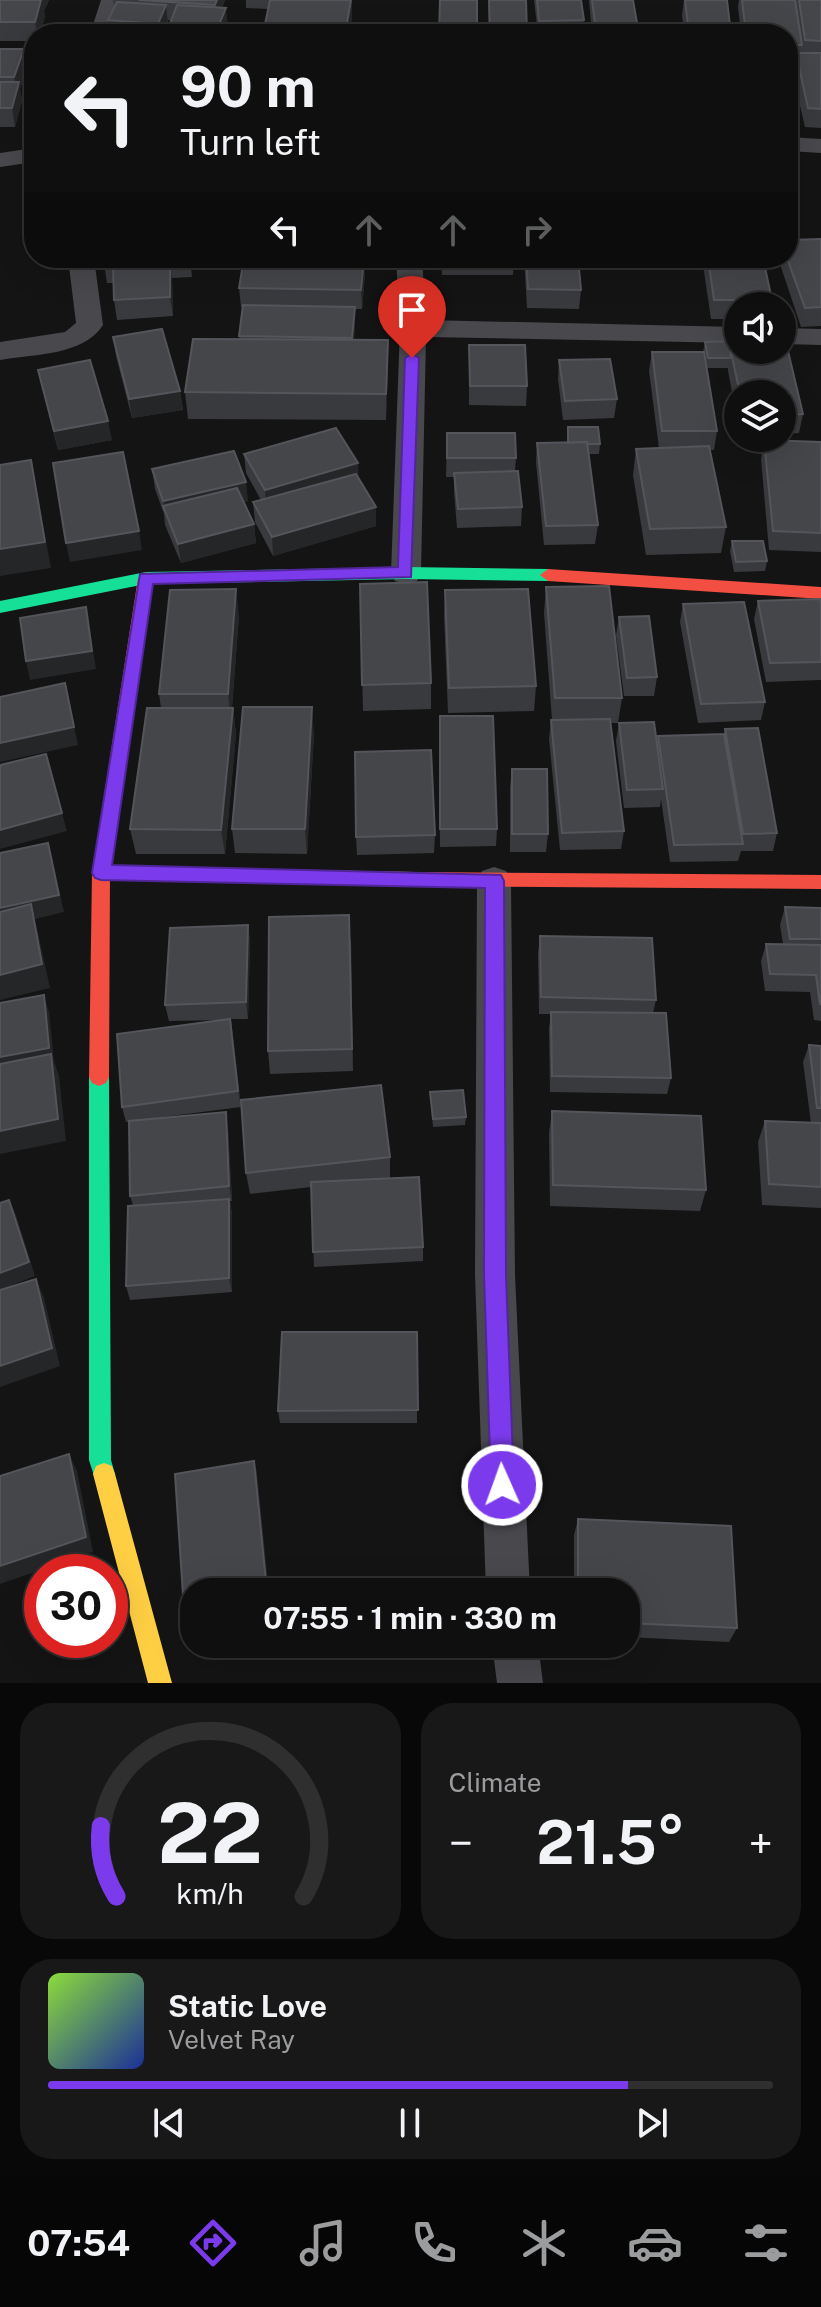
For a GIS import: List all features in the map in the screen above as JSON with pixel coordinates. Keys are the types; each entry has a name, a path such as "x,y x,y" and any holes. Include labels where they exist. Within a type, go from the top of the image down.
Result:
{"street":[{"path":"104,24 112,0"},
{"path":"798,145 821,146"},
{"path":"0,160 24,156"},
{"path":"0,351 73,339 90,325 82,268"},
{"path":"406,573 413,328 410,268"},
{"path":"413,328 724,335"},
{"path":"796,336 821,337"},
{"path":"0,607 146,578 406,573 579,576 821,593"},
{"path":"146,578 101,873 98,1162 100,1460 160,1683"},
{"path":"101,873 494,881 821,882"},
{"path":"494,881 495,1275 507,1578"},
{"path":"517,1658 520,1683"}],"building":[{"path":"0,0 41,0 35,22 0,22"},
{"path":"139,0 217,0 215,5"},
{"path":"270,0 351,0 347,24 265,24"},
{"path":"440,0 477,0 477,24 439,24"},
{"path":"489,0 526,0 527,24 490,24"},
{"path":"537,0 581,0 584,20 539,21"},
{"path":"592,0 633,0 637,23 595,23"},
{"path":"685,0 727,0 730,24 688,24"},
{"path":"742,0 795,0 802,45 798,45 798,24 745,24"},
{"path":"799,0 821,0 821,41 805,40"},
{"path":"117,2 166,5 158,24 108,20"},
{"path":"177,5 226,8 219,24 170,24"},
{"path":"0,49 24,49 14,77 0,77"},
{"path":"798,53 821,53 821,109 808,108"},
{"path":"0,82 19,82 12,108 0,108"},
{"path":"821,239 821,307 805,308 791,268 798,268 798,240"},
{"path":"113,268 170,268 170,297 114,300"},
{"path":"242,268 363,268 361,290 239,288"},
{"path":"527,268 579,268 581,290 528,289"},
{"path":"709,268 765,268 770,292 724,292 724,300 714,300"},
{"path":"243,305 355,307 352,338 239,336"},
{"path":"162,329 180,391 129,399 113,337"},
{"path":"193,339 388,340 386,394 185,392"},
{"path":"724,341 724,358 708,358 705,342"},
{"path":"469,345 525,345 527,386 470,386"},
{"path":"652,352 704,352 717,431 662,431"},
{"path":"610,359 617,399 565,401 559,360"},
{"path":"90,360 108,421 54,431 38,370"},
{"path":"734,364 791,364 795,380 737,380"},
{"path":"796,385 803,414 796,414"},
{"path":"568,427 598,427 600,444 568,443"},
{"path":"336,428 358,463 265,490 244,454"},
{"path":"447,433 515,433 516,458 447,458"},
{"path":"796,441 821,442 821,533 773,531 765,452 796,452"},
{"path":"587,442 598,525 546,526 537,443"},
{"path":"709,446 726,527 650,529 636,449"},
{"path":"234,451 246,482 163,501 152,469"},
{"path":"123,452 139,531 66,543 53,463"},
{"path":"31,460 45,542 0,549 0,465"},
{"path":"518,471 522,507 458,509 454,473"},
{"path":"356,474 376,507 272,537 253,502"},
{"path":"237,488 254,524 178,544 163,506"},
{"path":"732,541 763,541 767,561 736,562"},
{"path":"427,582 431,683 362,685 360,584"},
{"path":"609,586 622,698 555,698 546,587"},
{"path":"236,589 228,694 159,694 170,590"},
{"path":"528,589 536,686 449,688 445,590"},
{"path":"820,599 821,662 770,663 758,601"},
{"path":"744,602 765,702 701,704 683,604"},
{"path":"86,607 92,651 26,661 20,618"},
{"path":"649,616 657,677 627,678 619,617"},
{"path":"65,683 74,727 0,743 0,697"},
{"path":"243,707 312,707 305,829 232,829"},
{"path":"147,708 233,708 221,830 130,829"},
{"path":"440,716 493,716 497,829 440,829"},
{"path":"610,719 624,831 562,833 551,720"},
{"path":"654,722 663,789 627,790 619,723"},
{"path":"758,728 777,833 743,834 725,729"},
{"path":"724,734 743,844 674,845 658,736"},
{"path":"431,750 435,835 356,837 355,752"},
{"path":"46,754 62,813 0,830 0,765"},
{"path":"512,769 547,769 548,834 512,834"},
{"path":"48,843 59,895 0,908 0,853"},
{"path":"31,904 42,964 0,975 0,912"},
{"path":"785,907 821,908 821,939 790,939"},
{"path":"349,915 352,1049 268,1051 269,917"},
{"path":"248,925 246,1002 165,1005 170,928"},
{"path":"540,936 652,938 656,1000 541,997"},
{"path":"766,944 821,945 821,1004 816,975 770,974"},
{"path":"44,995 49,1048 0,1057 0,1003"},
{"path":"551,1012 666,1013 671,1078 552,1076"},
{"path":"230,1019 238,1091 122,1107 117,1034"},
{"path":"809,1045 821,1046 821,1108 817,1108"},
{"path":"51,1054 58,1119 0,1131 0,1064"},
{"path":"381,1085 390,1157 246,1173 241,1100"},
{"path":"463,1090 466,1117 433,1119 430,1092"},
{"path":"552,1111 701,1116 706,1190 553,1185"},
{"path":"226,1112 229,1186 130,1196 129,1121"},
{"path":"765,1121 821,1123 821,1187 769,1184"},
{"path":"419,1177 423,1247 313,1252 311,1182"},
{"path":"229,1199 229,1278 126,1286 128,1206"},
{"path":"9,1200 29,1262 0,1273 0,1203"},
{"path":"36,1279 52,1348 0,1366 0,1290"},
{"path":"282,1332 417,1332 418,1410 278,1411"},
{"path":"69,1454 86,1537 36,1554 24,1554 24,1558 0,1566 0,1476"},
{"path":"254,1461 266,1578 182,1578 175,1474"},
{"path":"578,1519 731,1526 737,1628 640,1624 640,1578 578,1578"}],"traffic: fast":[{"path":"0,607 146,578 406,573 548,575"},
{"path":"99,1077 100,1460 104,1474"}],"traffic: slow":[{"path":"101,873 415,879"},
{"path":"104,1474 160,1683"}],"traffic: jam":[{"path":"548,575 821,593"},
{"path":"99,1077 101,873 146,578"},
{"path":"415,879 821,882"}],"route":[{"path":"412,358 406,573 146,578 101,873 494,881 495,1275 502,1485"}]}
